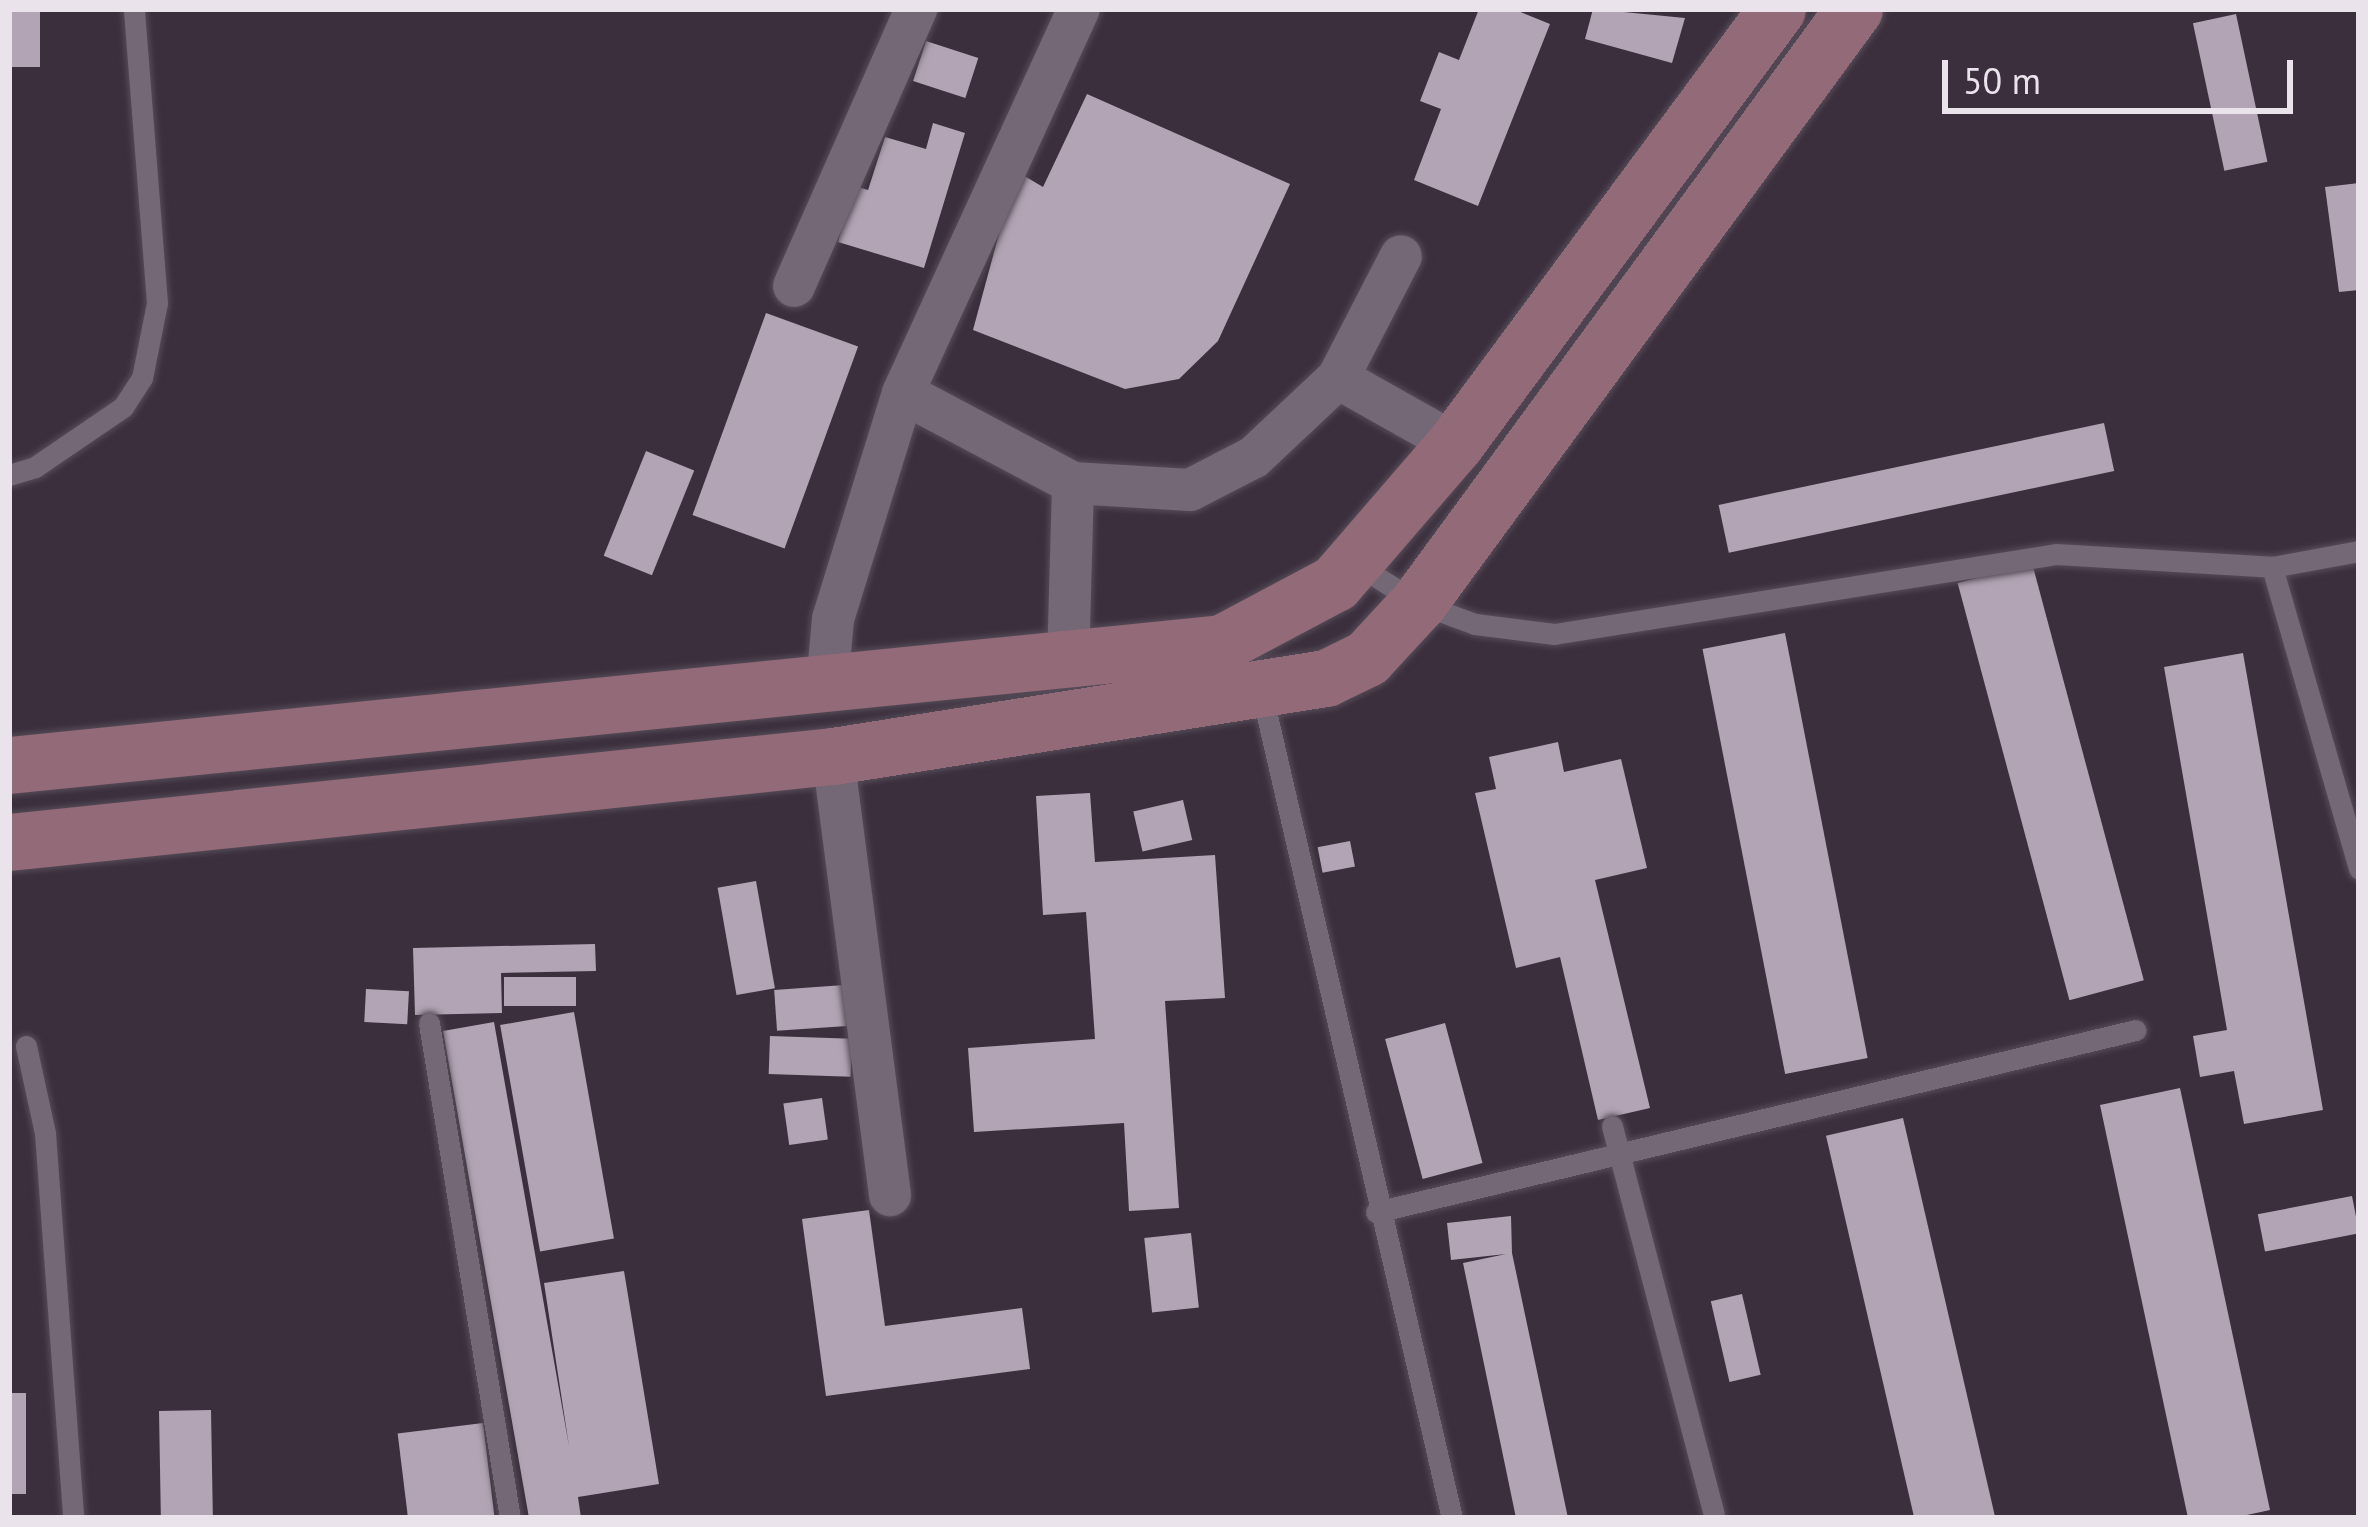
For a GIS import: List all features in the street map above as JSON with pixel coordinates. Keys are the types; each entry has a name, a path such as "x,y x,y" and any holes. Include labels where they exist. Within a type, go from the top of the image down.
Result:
{"street":[{"path":"794,286 916,9"},
{"path":"827,686 833,620 903,393 1079,9"},
{"path":"9,765 1068,664 1222,643 1334,583 1455,445 1777,9"},
{"path":"9,842 833,757 1262,694 1367,658 1418,604 1854,9"},
{"path":"903,393 1073,483 1190,490 1254,457 1338,378 1401,256"},
{"path":"1338,378 1455,445"},
{"path":"1068,664 1073,483"},
{"path":"833,757 890,1196"}],"lane":[{"path":"9,475 35,467 123,407 142,378 157,303 134,9"},
{"path":"1352,562 1418,604 1475,623 1554,634 2056,554 2272,567 2359,550"},
{"path":"2272,567 2359,869"},
{"path":"1262,694 1376,1212 1452,1518"},
{"path":"429,1023 510,1518"},
{"path":"1376,1212 2136,1032"},
{"path":"26,1046 45,1133 73,1518"},
{"path":"1612,1126 1714,1514"}],"building":[{"path":"9,9 40,9 40,67 9,67"},
{"path":"1479,9 1513,9 1550,24 1478,206 1414,180 1441,109 1420,101 1439,52 1459,60"},
{"path":"1593,9 1685,18 1672,63 1585,39"},
{"path":"2236,14 2267,162 2224,171 2193,23"},
{"path":"926,41 978,58 965,98 913,81"},
{"path":"1087,94 1290,184 1218,341 1179,379 1125,389 973,330 1016,171 1043,187"},
{"path":"933,123 965,133 924,268 838,242 854,186 868,190 885,137 926,149"},
{"path":"2359,183 2359,290 2339,292 2325,187"},
{"path":"766,313 858,347 785,549 692,515"},
{"path":"2104,423 2114,471 1729,553 1719,505"},
{"path":"646,451 694,470 652,575 604,556"},
{"path":"2032,563 2144,980 2069,1000 1958,583"},
{"path":"1785,633 1868,1058 1785,1074 1703,649"},
{"path":"2243,653 2323,1110 2244,1124 2234,1071 2200,1077 2193,1036 2227,1030 2164,667"},
{"path":"1558,742 1564,772 1621,759 1647,868 1595,880 1650,1108 1598,1120 1560,957 1516,968 1475,793 1496,789 1489,757"},
{"path":"1090,793 1095,862 1215,855 1225,998 1165,1001 1179,1208 1129,1211 1124,1123 974,1132 968,1048 1095,1039 1086,912 1043,915 1036,796"},
{"path":"1183,800 1192,840 1143,851 1133,811"},
{"path":"1350,841 1355,867 1323,873 1318,847"},
{"path":"756,881 775,988 737,995 718,888"},
{"path":"595,944 596,971 501,973 502,1013 415,1015 413,948"},
{"path":"504,977 576,977 576,1006 504,1006"},
{"path":"844,985 847,1026 777,1031 774,990"},
{"path":"366,989 409,991 407,1024 364,1022"},
{"path":"574,1012 614,1239 540,1252 500,1025"},
{"path":"494,1022 569,1446 544,1283 624,1271 659,1484 578,1497 581,1518 529,1518 443,1031"},
{"path":"1445,1023 1483,1163 1423,1179 1385,1039"},
{"path":"770,1036 852,1039 851,1077 769,1074"},
{"path":"2180,1088 2270,1510 2233,1518 2188,1518 2100,1105"},
{"path":"822,1098 828,1140 789,1145 783,1103"},
{"path":"1903,1118 1995,1518 1914,1518 1826,1136"},
{"path":"2352,1196 2359,1233 2265,1252 2258,1214"},
{"path":"869,1210 885,1326 1022,1308 1030,1369 826,1396 802,1219"},
{"path":"1511,1216 1512,1253 1568,1518 1516,1518 1463,1263 1506,1254 1451,1260 1447,1223"},
{"path":"1191,1233 1199,1308 1152,1313 1144,1238"},
{"path":"1742,1294 1761,1375 1729,1382 1711,1301"},
{"path":"9,1393 26,1393 26,1494 9,1494"},
{"path":"211,1410 213,1518 161,1518 159,1411"},
{"path":"483,1423 495,1518 408,1518 398,1433"}]}
